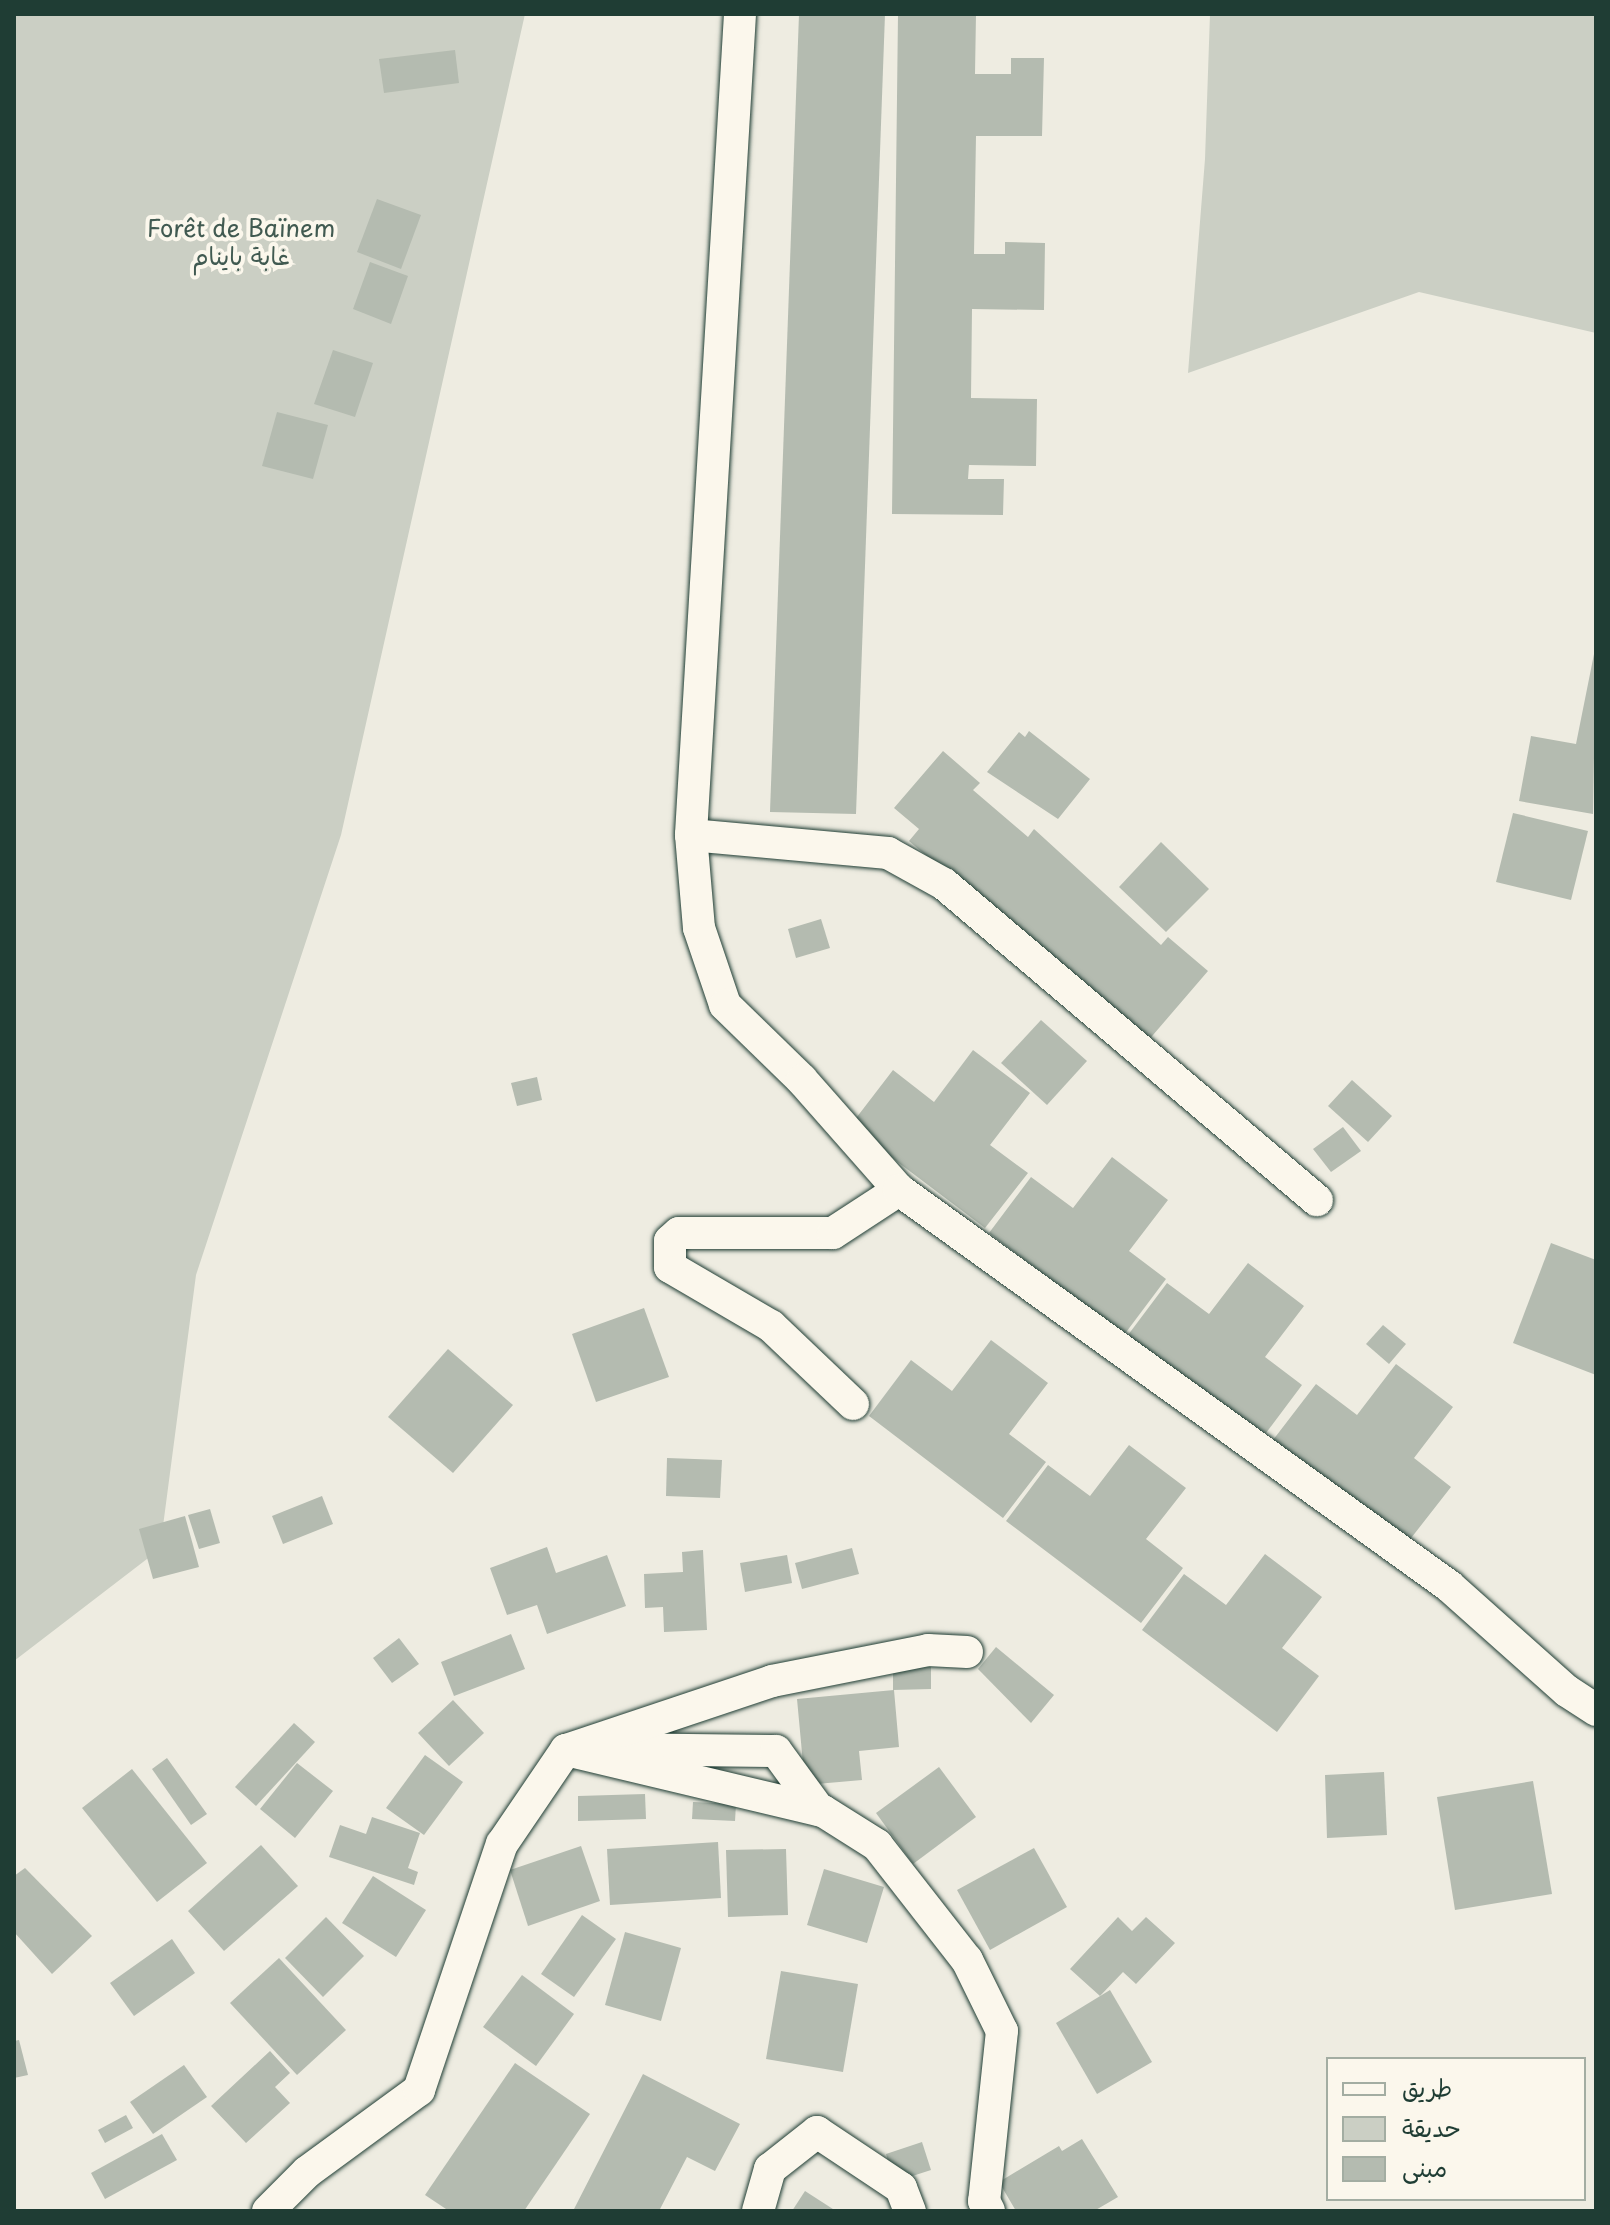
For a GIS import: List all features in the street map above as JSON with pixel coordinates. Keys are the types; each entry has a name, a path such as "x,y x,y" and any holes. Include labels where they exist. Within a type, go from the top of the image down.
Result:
{"street":[{"path":"740,14 691,835 699,928 725,1005 802,1080 899,1190 1449,1586 1567,1691 1596,1710"},
{"path":"691,835 888,853 944,884 1317,1200"},
{"path":"853,1404 771,1326 670,1267 667,1253 679,1233 833,1233 899,1190"},
{"path":"268,2211 307,2172 419,2090 502,1844 566,1750 772,1681 928,1650 967,1652"},
{"path":"566,1750 776,1751 819,1810"},
{"path":"566,1750 819,1810 877,1845 967,1960 1002,2031 984,2201 989,2211"},
{"path":"758,2211 770,2169 817,2132 901,2188 910,2211"}],"green space":[{"name":"Forêt de Baïnem غابة باينام","path":"14,14 525,14 341,835 196,1275 160,1549 14,1661"},
{"path":"1210,14 1596,14 1596,333 1419,292 1188,373 1205,159"}],"building":[{"path":"799,14 885,14 856,814 770,812"},
{"path":"898,14 976,14 975,74 1011,74 1011,58 1044,58 1042,136 976,136 974,254 1005,254 1005,242 1045,243 1044,310 972,309 971,398 1037,399 1036,466 969,465 968,479 1004,479 1003,515 892,514"},
{"path":"455,50 459,83 384,93 379,59"},
{"path":"377,199 421,215 401,269 357,252"},
{"path":"370,262 408,276 391,324 353,309"},
{"path":"333,350 373,363 355,417 314,404"},
{"path":"277,412 328,425 313,479 262,466"},
{"path":"1596,644 1593,814 1519,801 1531,736 1576,744"},
{"path":"1029,731 1090,779 1058,819 987,772 1019,732 1025,737"},
{"path":"943,751 980,783 973,790 1028,837 1034,829 1161,945 1168,937 1208,971 1147,1042 909,841 919,829 894,808"},
{"path":"1513,813 1588,831 1571,900 1496,882"},
{"path":"1161,842 1209,889 1166,932 1119,887"},
{"path":"821,919 830,948 796,958 788,929"},
{"path":"1041,1020 1087,1061 1047,1105 1001,1063"},
{"path":"973,1050 1030,1093 990,1145 1028,1173 985,1228 850,1126 893,1070 934,1102"},
{"path":"537,1077 542,1100 517,1106 511,1083"},
{"path":"1352,1080 1392,1116 1368,1142 1328,1106"},
{"path":"1343,1127 1361,1151 1331,1172 1313,1149"},
{"path":"1112,1157 1168,1200 1129,1251 1166,1279 1124,1335 989,1233 1031,1177 1073,1208"},
{"path":"1551,1243 1596,1260 1596,1375 1513,1343"},
{"path":"1248,1263 1304,1306 1265,1357 1302,1385 1260,1441 1125,1339 1167,1283 1209,1314"},
{"path":"644,1308 669,1377 596,1402 572,1334"},
{"path":"1383,1325 1406,1344 1389,1364 1366,1344"},
{"path":"991,1340 1048,1383 1009,1434 1046,1462 1003,1518 869,1416 911,1360 952,1391"},
{"path":"448,1349 513,1405 453,1473 388,1417"},
{"path":"1396,1364 1453,1407 1414,1458 1451,1487 1408,1542 1273,1440 1316,1384 1357,1415"},
{"path":"1129,1445 1186,1488 1146,1539 1183,1568 1141,1623 1006,1521 1048,1465 1090,1496"},
{"path":"667,1458 722,1460 720,1498 666,1496"},
{"path":"322,1496 333,1524 283,1544 272,1516"},
{"path":"210,1509 220,1543 199,1549 188,1515"},
{"path":"185,1516 199,1567 153,1579 139,1529"},
{"path":"547,1547 556,1573 607,1555 626,1606 547,1634 537,1605 507,1615 490,1568"},
{"path":"852,1548 859,1574 802,1589 795,1563"},
{"path":"703,1550 707,1630 664,1632 663,1607 645,1608 644,1574 683,1572 682,1552"},
{"path":"1265,1554 1322,1597 1282,1648 1319,1676 1277,1732 1142,1630 1184,1574 1226,1605"},
{"path":"787,1555 792,1583 745,1592 740,1563"},
{"path":"511,1634 525,1669 454,1696 441,1662"},
{"path":"399,1638 419,1664 392,1683 373,1658"},
{"path":"996,1647 1054,1695 1031,1723 978,1669"},
{"path":"931,1667 931,1689 893,1690 893,1668"},
{"path":"894,1690 899,1747 859,1751 862,1780 805,1785 797,1699"},
{"path":"453,1700 484,1733 449,1766 418,1733"},
{"path":"294,1723 315,1742 256,1806 235,1787"},
{"path":"425,1755 463,1782 424,1835 386,1808"},
{"path":"167,1758 207,1814 191,1825 152,1769"},
{"path":"297,1763 333,1791 295,1838 260,1809"},
{"path":"939,1767 976,1817 913,1864 876,1813"},
{"path":"132,1769 207,1863 157,1902 82,1808"},
{"path":"1384,1772 1387,1835 1327,1838 1325,1775"},
{"path":"1533,1781 1552,1894 1455,1910 1437,1797"},
{"path":"645,1794 646,1819 578,1821 578,1796"},
{"path":"693,1802 736,1804 735,1821 692,1819"},
{"path":"372,1817 420,1833 408,1868 418,1872 414,1885 329,1857 340,1825 366,1834"},
{"path":"718,1842 721,1898 610,1905 607,1849"},
{"path":"261,1845 298,1886 224,1951 188,1911"},
{"path":"581,1846 600,1901 528,1926 510,1870"},
{"path":"1034,1848 1067,1907 990,1950 957,1890"},
{"path":"786,1849 788,1915 728,1917 726,1850"},
{"path":"25,1868 92,1936 52,1974 14,1932 14,1876"},
{"path":"824,1869 884,1887 867,1943 807,1925"},
{"path":"373,1876 426,1910 396,1957 342,1923"},
{"path":"582,1915 616,1939 574,1997 541,1974"},
{"path":"326,1917 364,1956 323,1997 285,1958"},
{"path":"1118,1917 1132,1931 1146,1917 1175,1943 1136,1984 1123,1972 1100,1996 1070,1969"},
{"path":"625,1932 681,1948 661,2021 605,2005"},
{"path":"172,1939 195,1973 134,2016 110,1983"},
{"path":"279,1958 346,2030 297,2075 230,2003"},
{"path":"781,1971 858,1984 843,2072 766,2059"},
{"path":"522,1975 574,2014 536,2066 483,2027"},
{"path":"1110,1990 1152,2062 1097,2094 1056,2023"},
{"path":"19,2040 28,2075 14,2078 14,2041"},
{"path":"270,2051 290,2073 275,2087 290,2103 246,2143 211,2106"},
{"path":"515,2063 590,2114 524,2211 449,2211 425,2195"},
{"path":"184,2065 207,2097 153,2134 130,2102"},
{"path":"643,2074 740,2124 715,2171 687,2157 659,2211 573,2211"},
{"path":"126,2115 133,2128 105,2143 98,2130"},
{"path":"162,2134 177,2160 105,2199 91,2173"},
{"path":"1082,2139 1118,2197 1094,2211 1016,2211 999,2182 1059,2146 1062,2151"},
{"path":"922,2142 931,2170 894,2182 886,2154"},
{"path":"805,2191 836,2211 792,2211"}]}
